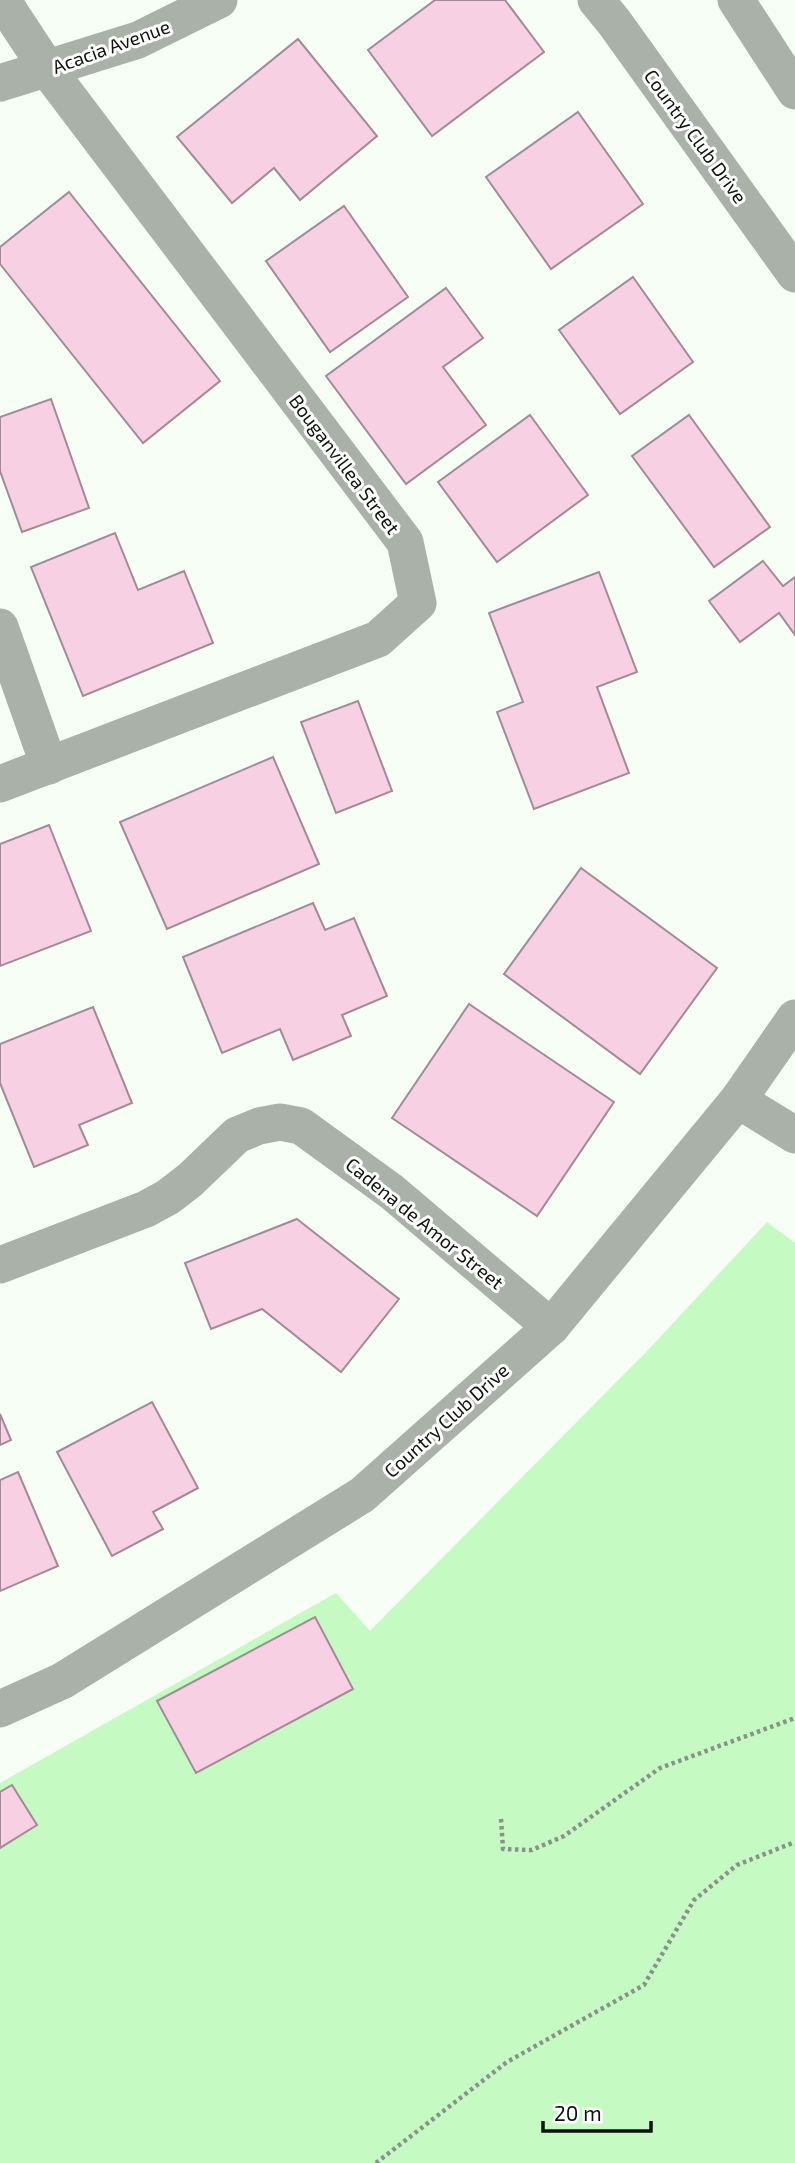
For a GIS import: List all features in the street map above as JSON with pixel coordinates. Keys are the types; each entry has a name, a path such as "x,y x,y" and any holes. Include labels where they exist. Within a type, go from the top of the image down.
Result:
{"street":[{"path":"2,0 48,70"},
{"name":"Acacia Avenue","path":"0,83 138,40 219,0"},
{"path":"736,0 795,91"},
{"name":"Country Club Drive","path":"607,7 795,274"},
{"name":"Bouganvillea Street","path":"0,784 378,639 418,603 405,542 48,70"},
{"path":"0,627 49,766"},
{"name":"Country Club Drive","path":"0,1709 62,1681 362,1495 551,1327 738,1100 795,1018"},
{"path":"738,1100 795,1135"},
{"name":"Cadena de Amor Street","path":"0,1265 146,1209 190,1180 237,1135 259,1126 280,1122 300,1126 392,1192 551,1327"}],"path":[{"path":"500,1818 503,1849 532,1850 564,1836 660,1768 795,1718"},
{"path":"376,2163 507,2062 644,1985 694,1900 737,1865 795,1842"}],"green space":[{"path":"767,1222 795,1243 795,2163 0,2163 0,1783 336,1593 370,1631 648,1350"}],"building":[{"path":"435,0 505,0 544,52 432,136 368,50"},
{"path":"298,39 377,136 300,200 274,168 232,203 177,137"},
{"path":"578,112 643,204 551,269 486,177"},
{"path":"69,192 220,381 143,443 0,264 0,247"},
{"path":"344,206 408,297 330,352 266,261"},
{"path":"633,277 693,362 620,414 559,330"},
{"path":"446,288 483,338 443,367 486,425 406,484 326,376"},
{"path":"51,399 89,508 22,532 0,471 0,417"},
{"path":"530,415 588,495 497,562 438,482"},
{"path":"689,415 770,527 714,567 632,456"},
{"path":"115,533 138,590 184,571 213,643 83,696 31,567"},
{"path":"763,561 783,586 795,577 795,635 779,613 740,642 709,601"},
{"path":"599,572 637,672 597,687 629,773 534,809 497,712 523,702 489,613"},
{"path":"358,701 392,791 336,813 301,722"},
{"path":"273,757 319,864 167,929 120,822"},
{"path":"49,825 91,931 0,966 0,844"},
{"path":"581,868 717,968 640,1074 504,974"},
{"path":"313,903 325,930 354,918 387,996 342,1015 351,1036 293,1060 280,1029 222,1053 183,957"},
{"path":"469,1004 614,1102 537,1216 392,1118"},
{"path":"93,1007 132,1103 79,1125 88,1145 34,1167 0,1083 0,1044"},
{"path":"297,1219 399,1299 341,1372 262,1309 211,1329 185,1263"},
{"path":"152,1402 198,1488 153,1512 163,1529 112,1556 57,1452"},
{"path":"0,1414 11,1440 0,1445"},
{"path":"18,1472 58,1566 0,1591 0,1480"},
{"path":"315,1617 353,1689 196,1773 157,1701"},
{"path":"12,1785 37,1825 0,1848 0,1792"}]}
